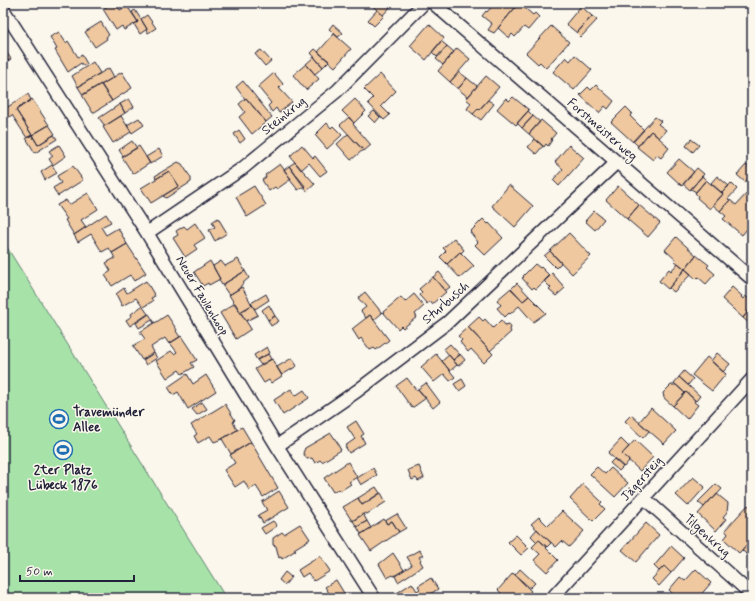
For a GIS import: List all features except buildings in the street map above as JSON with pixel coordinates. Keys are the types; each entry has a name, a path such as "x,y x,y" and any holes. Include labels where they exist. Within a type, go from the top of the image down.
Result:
{"street":[{"name":"Steinkrug","path":"147,233 243,168 337,91 424,3"},
{"name":"Forstmeisterweg","path":"433,3 752,279"},
{"name":"Neuer Faulenhoop","path":"3,10 147,233 277,446 374,598"},
{"name":"Sturbusch","path":"277,446 357,392 448,322 617,162"},
{"name":"Jägersteig","path":"552,598 752,380"},
{"name":"Tilgenkrug","path":"644,498 752,595"}],"green space":[{"name":"Travemünder Allee","path":"3,241 226,598 3,598"}],"place":[{"name":"Travemünder Allee","path":"59,419"},
{"name":"2ter Platz Lübeck 1876","path":"63,450"}]}
